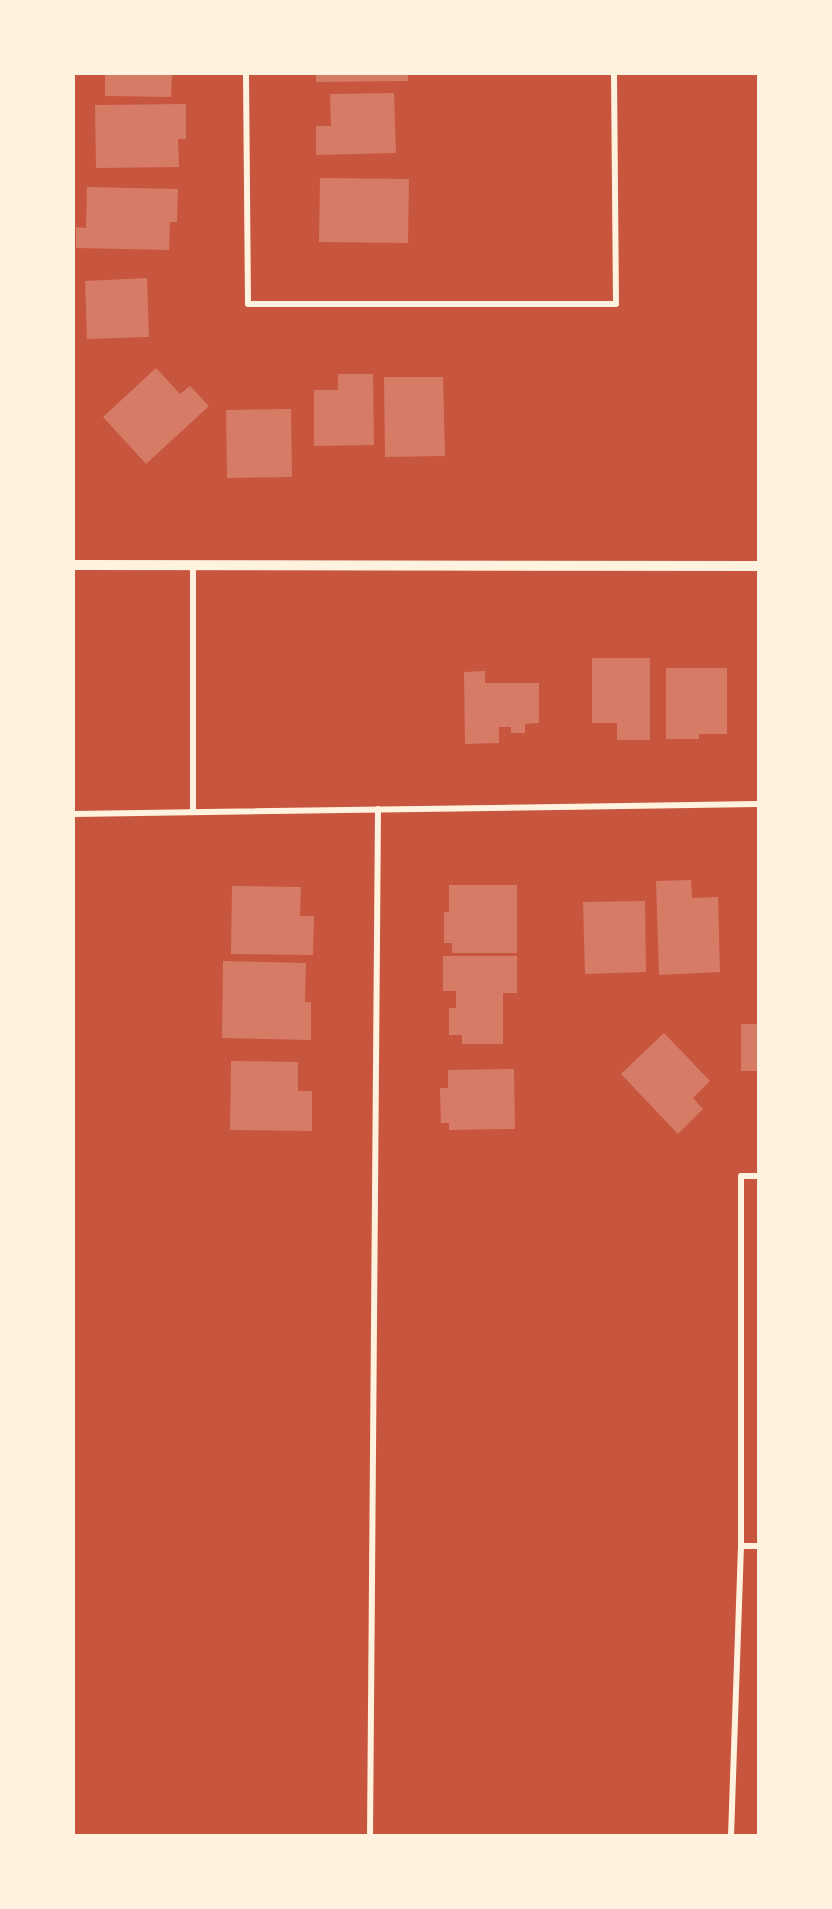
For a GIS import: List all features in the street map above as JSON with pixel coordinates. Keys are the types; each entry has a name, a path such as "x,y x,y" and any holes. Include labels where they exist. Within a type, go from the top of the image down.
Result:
{"street":[{"path":"246,74 248,304 616,304 614,74"},
{"path":"74,565 759,566"},
{"path":"193,565 193,812"},
{"path":"74,814 759,804"},
{"path":"370,1836 378,809"},
{"path":"731,1836 741,1546 741,1176 759,1176"},
{"path":"741,1546 759,1546"}],"building":[{"path":"105,74 172,74 171,97 105,96"},
{"path":"316,74 408,74 408,81 316,82"},
{"path":"394,93 396,153 316,155 316,126 331,126 330,94"},
{"path":"186,104 186,139 178,139 179,167 96,168 95,105"},
{"path":"320,178 409,179 408,243 319,242"},
{"path":"87,187 178,189 177,222 170,222 169,250 76,248 76,227 86,228"},
{"path":"147,278 149,337 87,339 85,281"},
{"path":"156,368 180,394 190,386 209,406 146,464 103,417"},
{"path":"338,374 373,374 374,445 314,446 314,390 338,390"},
{"path":"384,377 443,377 445,456 385,457"},
{"path":"291,409 292,477 227,478 226,410"},
{"path":"592,658 650,658 650,740 617,740 617,723 592,723"},
{"path":"666,668 727,668 727,734 699,734 699,739 666,739"},
{"path":"485,671 485,683 539,683 539,723 525,724 525,733 511,733 511,727 499,727 499,743 465,744 464,672"},
{"path":"691,880 692,898 718,897 720,972 659,975 656,881"},
{"path":"449,885 517,885 517,953 452,953 452,943 444,943 444,912 449,912"},
{"path":"232,886 301,887 300,916 314,916 313,955 231,954"},
{"path":"645,901 646,972 585,974 583,902"},
{"path":"443,956 517,956 517,993 503,993 503,1044 462,1044 462,1035 449,1035 449,1008 456,1008 456,991 443,991"},
{"path":"223,961 306,963 305,1002 311,1002 311,1040 222,1038"},
{"path":"741,1024 758,1024 758,1071 741,1071"},
{"path":"664,1033 710,1081 693,1098 703,1109 678,1134 621,1074"},
{"path":"231,1061 298,1062 298,1091 312,1091 312,1131 230,1130"},
{"path":"514,1069 515,1129 449,1130 449,1123 441,1123 440,1088 448,1088 448,1070"}]}
